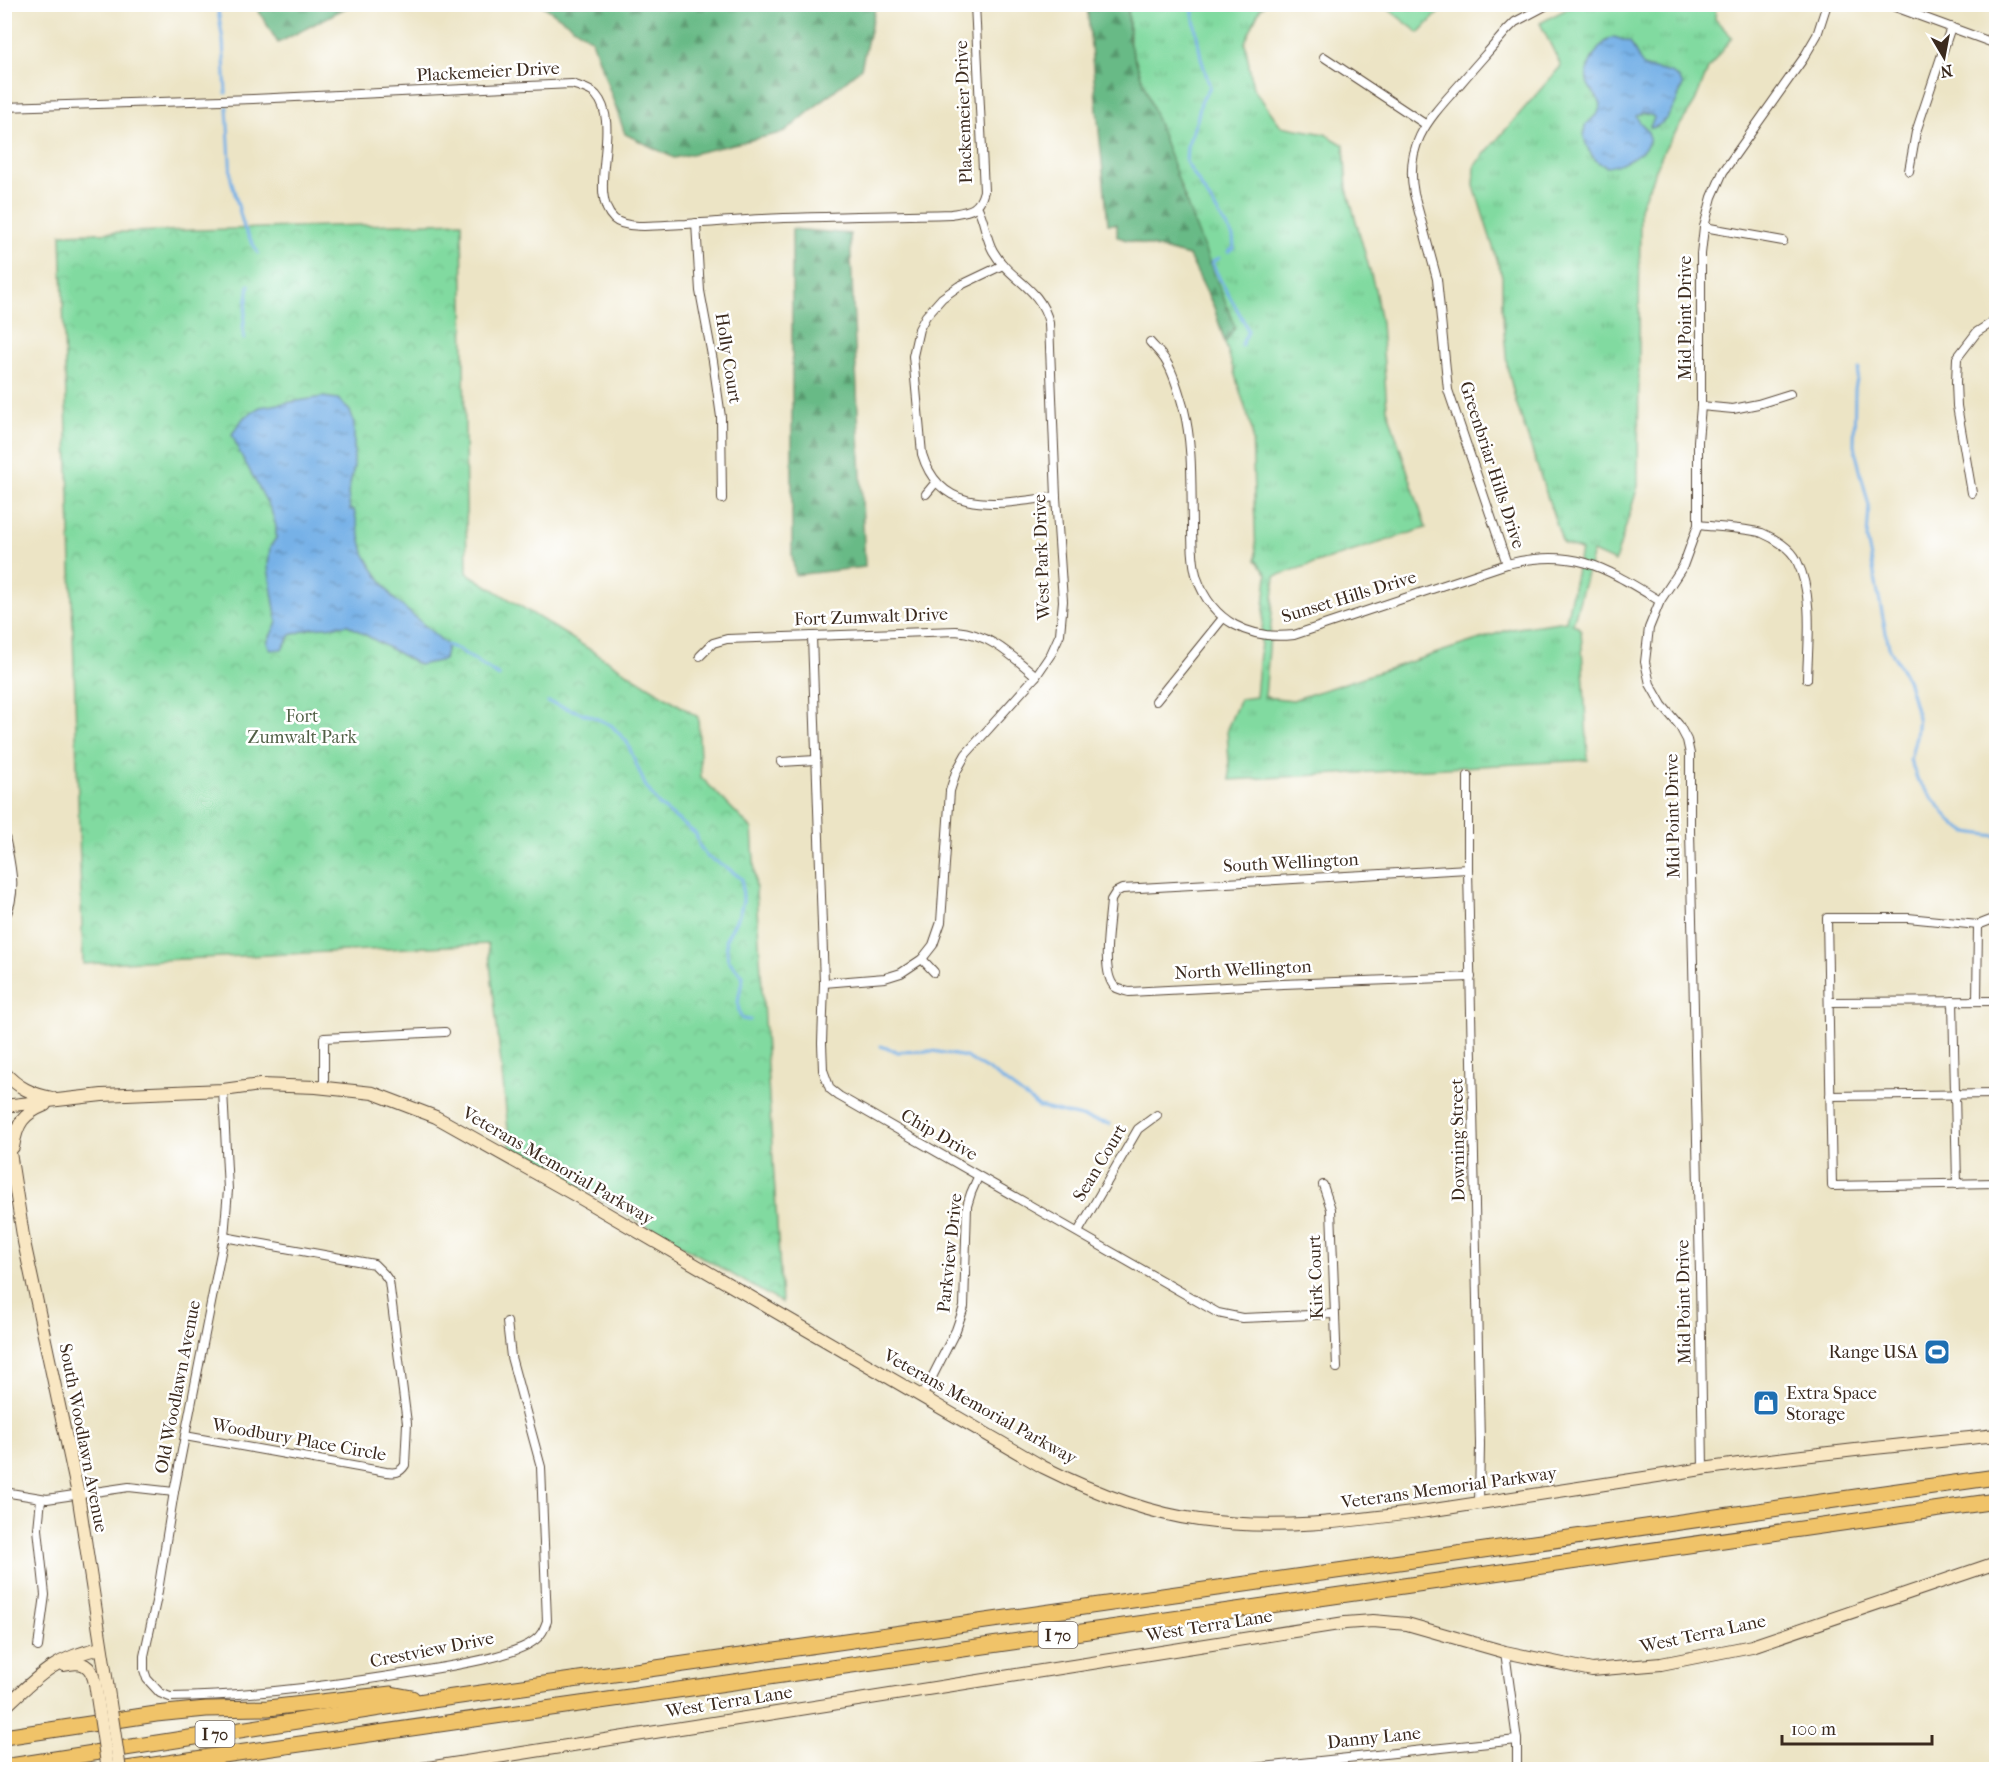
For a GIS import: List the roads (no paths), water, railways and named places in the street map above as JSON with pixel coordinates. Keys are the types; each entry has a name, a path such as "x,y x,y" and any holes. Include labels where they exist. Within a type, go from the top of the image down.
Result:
{"highway":[{"name":"I 70","path":"4,1767 425,1701 1996,1477"},
{"name":"I 70","path":"120,1770 1996,1501"},
{"path":"4,1737 156,1714 206,1709 268,1708 391,1694 425,1701"}],"street":[{"name":"Plackemeier Drive","path":"4,107 253,99 572,84 595,94 601,102 606,124 603,190 609,212 614,219 630,225 951,214 967,211 977,206 984,191 975,4"},
{"name":"Greenbriar Hills Drive","path":"1507,564 1448,390 1437,279 1411,182 1413,155 1425,124 1506,31 1515,22 1549,4"},
{"name":"Mid Point Drive","path":"1702,1469 1690,754 1687,740 1679,725 1662,705 1650,684 1645,663 1649,628 1660,601 1683,566 1698,525 1701,255 1704,227 1712,197 1723,171 1803,59 1817,35 1827,4"},
{"path":"1887,4 1996,44"},
{"path":"1909,171 1916,132 1951,27"},
{"path":"1324,57 1425,124"},
{"name":"West Park Drive","path":"824,984 885,978 901,973 922,959 933,945 941,922 950,791 956,772 966,754 1036,676 1056,644 1062,622 1063,601 1049,323 1042,303 1003,266 992,250 977,206"},
{"name":"Holly Court","path":"696,223 700,291 721,417 722,498"},
{"path":"1704,227 1783,241"},
{"path":"1003,266 959,286 942,298 926,316 915,339 913,356 921,450 926,466 936,482 955,497 980,504 1056,497"},
{"path":"1972,493 1957,406 1957,358 1977,332 1996,320"},
{"name":"Sunset Hills Drive","path":"1150,342 1168,363 1185,411 1190,460 1192,545 1197,578 1212,606 1223,618 1247,631 1270,635 1294,634 1531,558 1553,557 1584,561 1613,573 1660,601"},
{"path":"1701,406 1733,409 1790,394"},
{"path":"926,494 936,482"},
{"path":"1698,525 1760,532 1781,543 1797,559 1806,587 1807,679"},
{"path":"1156,701 1223,618"},
{"name":"Fort Zumwalt Drive","path":"700,656 713,644 727,639 963,631 980,635 998,645 1036,676"},
{"name":"Chip Drive","path":"812,636 824,984 823,1070 830,1089 978,1178 1078,1232 1218,1313 1242,1318 1334,1314"},
{"path":"781,762 816,760"},
{"name":"Downing Street","path":"1468,776 1480,1444 1479,1504"},
{"path":"4,831 13,885 9,910 4,919"},
{"name":"South Wellington","path":"1116,892 1122,889 1468,869"},
{"name":"North Wellington","path":"1116,892 1111,900 1107,966 1109,977 1116,987 1128,992 1471,977"},
{"path":"1996,918 1978,925 1908,918 1827,918 1832,1186 1996,1183"},
{"path":"1977,1001 1978,925"},
{"path":"922,959 934,972"},
{"path":"1829,1002 1996,1000"},
{"path":"1953,1001 1957,1184"},
{"path":"324,1087 324,1038 445,1032"},
{"path":"4,1072 24,1090 59,1100"},
{"name":"Veterans Memorial Parkway","path":"4,1106 102,1095 223,1090 260,1085 324,1087 374,1093 436,1117 1053,1472 1145,1509 1197,1520 1248,1525 1337,1522 1479,1504 1702,1469 1996,1435"},
{"name":"Old Woodlawn Avenue","path":"153,1687 144,1670 144,1656 224,1237 228,1190 223,1090"},
{"path":"1830,1096 1996,1094"},
{"path":"11,1157 18,1126 24,1117 33,1110 59,1100"},
{"name":"South Woodlawn Avenue","path":"4,1114 24,1242 78,1494 100,1648 101,1683 120,1770"},
{"name":"Sean Court","path":"1078,1232 1138,1130 1157,1115"},
{"path":"4,1146 11,1157"},
{"name":"Parkview Drive","path":"922,1397 956,1330 964,1307 967,1206 970,1193 978,1178"},
{"name":"Kirk Court","path":"1323,1185 1331,1209 1337,1368"},
{"name":"Woodbury Place Circle","path":"185,1436 386,1472 396,1473 405,1465 406,1423 389,1281 384,1274 374,1264 224,1237"},
{"name":"Crestview Drive","path":"153,1687 170,1697 289,1691 467,1664 519,1649 539,1637 547,1621 542,1467 511,1358 507,1322"},
{"path":"4,1492 41,1498 129,1487 174,1492"},
{"path":"38,1647 45,1595 38,1529 41,1498"},
{"name":"West Terra Lane","path":"415,1770 1345,1623 1373,1621 1407,1624 1505,1652 1592,1670 1660,1664 1752,1646 1996,1563"},
{"path":"4,1708 44,1671 89,1650 100,1648"},
{"path":"1505,1652 1517,1740 1517,1770"},
{"path":"44,1671 79,1663 88,1666 101,1683 108,1770"},
{"name":"Danny Lane","path":"1239,1769 1517,1740"}],"water":[{"path":"1614,37 1630,42 1643,66 1671,73 1683,85 1672,111 1658,126 1650,127 1653,116 1642,113 1636,116 1649,135 1646,147 1627,161 1607,167 1592,156 1586,145 1585,126 1598,113 1601,105 1589,87 1587,71 1598,50"},
{"path":"323,397 338,399 350,411 354,423 354,467 348,493 350,510 354,510 364,553 393,598 447,645 444,660 419,665 348,625 312,628 291,635 282,649 271,650 267,643 277,622 268,567 270,547 276,538 276,526 271,510 232,434 244,417 260,407"}],"waterway":[{"path":"217,4 223,41 226,93"},
{"path":"1190,4 1201,58 1210,87 1201,102 1187,146 1186,162 1233,237 1234,248 1228,252"},
{"path":"227,107 231,179 244,228 258,253"},
{"path":"1219,258 1212,262 1248,331 1241,346"},
{"path":"244,339 243,329 249,285"},
{"path":"1859,369 1855,389 1854,446 1869,506 1867,539 1889,647 1907,679 1918,717 1910,760 1918,781 1955,825 1967,832 1996,836"},
{"path":"447,645 459,650 499,676"},
{"path":"548,702 611,725 627,742 645,785 659,805 696,834 699,845 707,857 725,866 742,879 743,901 739,915 726,939 728,960 743,976 738,1009 742,1019 750,1020"},
{"path":"881,1046 897,1052 933,1051 966,1057 996,1075 1039,1107 1110,1124"}],"place":[{"name":"Range USA","path":"1937,1352"},
{"name":"Extra Space Storage","path":"1766,1403"}],"park label":[{"name":"Fort Zumwalt Park","path":"302,726"}]}
